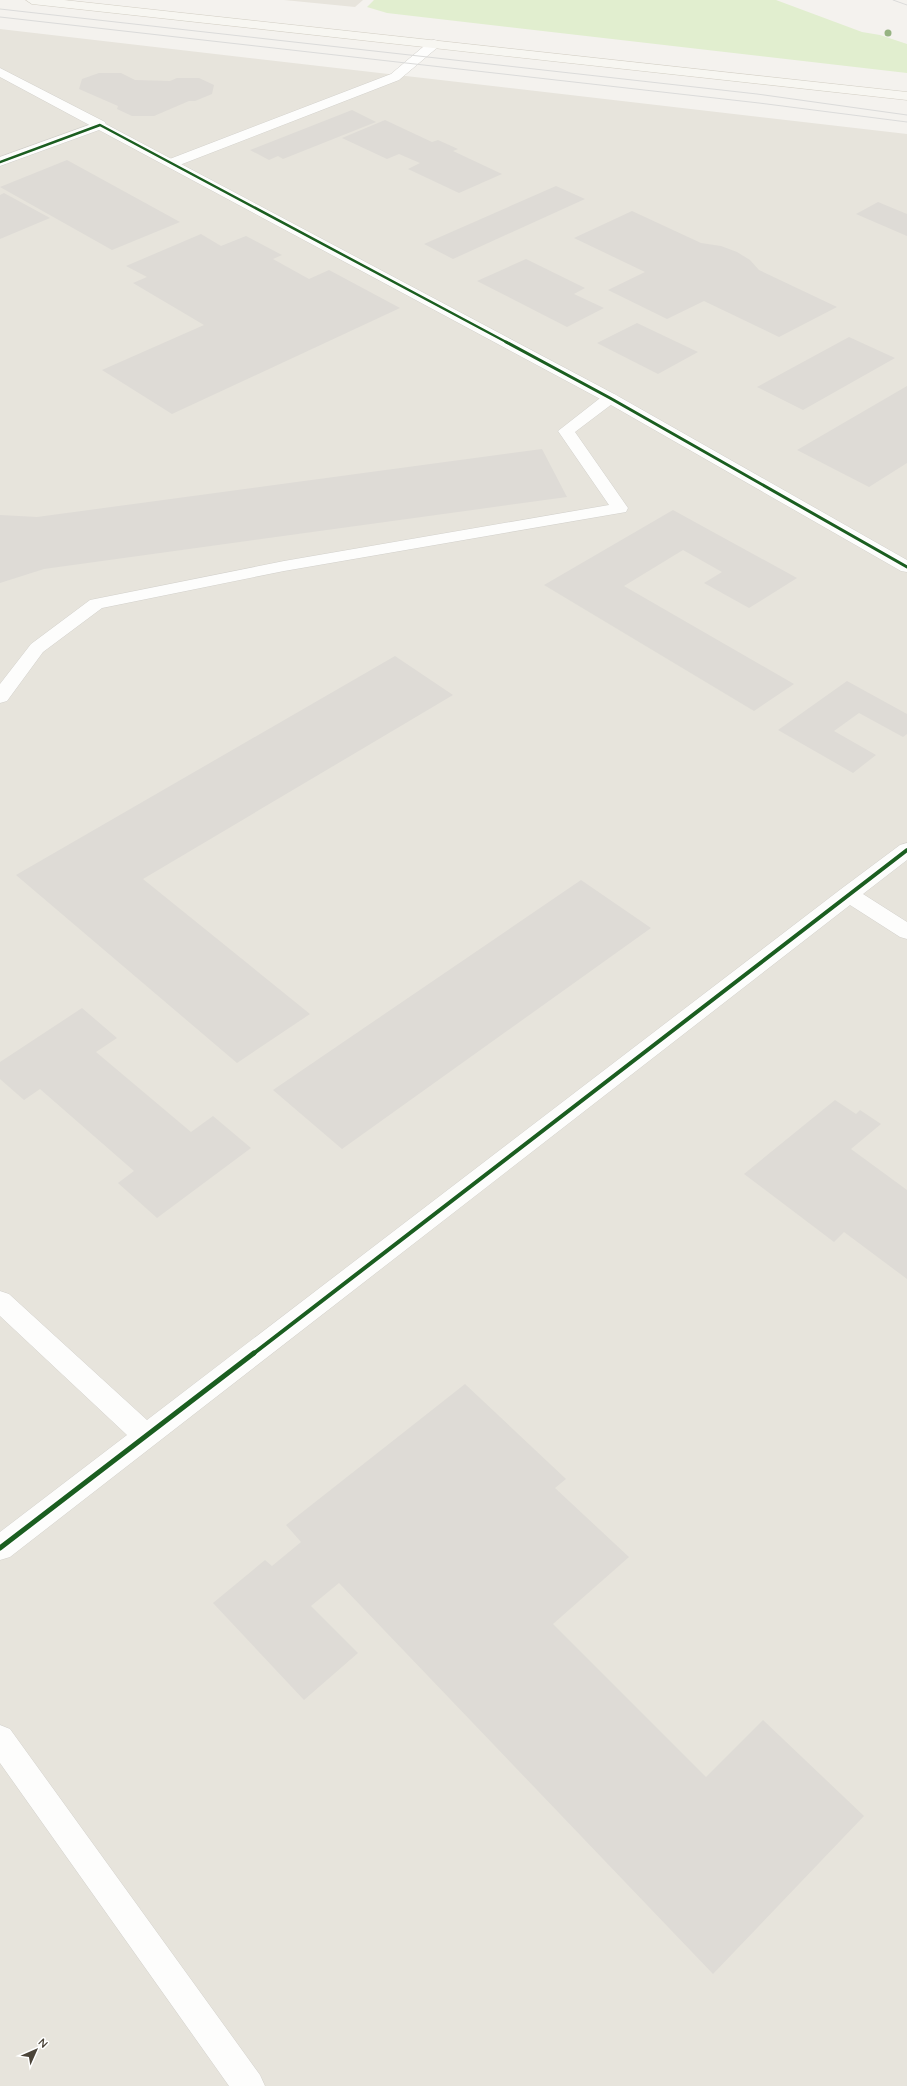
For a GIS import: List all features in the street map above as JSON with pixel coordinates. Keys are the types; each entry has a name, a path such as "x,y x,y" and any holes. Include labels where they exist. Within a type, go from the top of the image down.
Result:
{"main road":[{"path":"32,0 907,96"}],"street":[{"path":"172,163 395,77 434,44"},
{"path":"0,72 610,398 907,567"},
{"path":"0,162 100,125"},
{"path":"0,697 37,648 96,604 284,566 620,508 566,431 610,398"},
{"path":"0,1548 907,850"},
{"path":"848,894 907,932"},
{"path":"0,1301 146,1436"},
{"path":"0,1739 249,2086"}],"shaded area":[{"path":"284,0 363,0 355,7"},
{"path":"0,29 907,134 907,2086 0,2086"}],"green space":[{"path":"374,0 776,0 862,32 880,35 907,44 907,73 387,13 367,7"}],"building":[{"path":"99,73 121,73 135,80 170,81 177,78 199,78 214,85 212,94 195,101 189,101 154,116 132,116 117,109 118,106 79,89 82,79"},
{"path":"352,110 376,122 283,159 278,156 269,160 250,150"},
{"path":"385,120 432,142 438,140 458,149 453,151 502,174 459,193 408,169 420,163 399,154 387,159 342,138"},
{"path":"67,160 180,222 112,250 0,187"},
{"path":"556,186 585,199 453,259 424,244"},
{"path":"4,193 50,218 0,239 0,195"},
{"path":"878,202 907,214 907,236 856,214"},
{"path":"632,211 701,243 721,246 737,252 750,260 759,270 837,307 779,337 704,301 667,319 608,290 645,272 574,238"},
{"path":"201,234 221,246 246,236 282,255 273,259 309,279 329,270 400,308 172,414 102,370 204,325 133,283 147,277 126,266"},
{"path":"526,259 585,288 574,294 604,308 567,327 477,281"},
{"path":"637,323 698,352 658,374 597,343"},
{"path":"849,337 895,358 803,410 757,387"},
{"path":"907,386 907,463 869,487 797,450"},
{"path":"542,449 567,497 44,569 0,583 0,515 37,517"},
{"path":"673,510 797,578 749,608 704,583 722,572 683,550 624,586 794,684 754,711 544,585"},
{"path":"395,656 453,695 143,879 310,1014 237,1063 16,875"},
{"path":"847,681 907,714 907,734 903,737 859,713 834,731 876,755 853,773 778,730"},
{"path":"581,880 651,928 342,1149 273,1090"},
{"path":"82,1008 117,1038 96,1052 191,1132 213,1116 251,1148 157,1218 118,1183 134,1171 40,1089 24,1100 0,1079 0,1062"},
{"path":"835,1100 856,1114 860,1110 881,1124 851,1149 907,1190 907,1279 844,1232 834,1242 744,1174"},
{"path":"465,1384 566,1479 555,1488 629,1557 553,1624 706,1777 763,1720 864,1816 713,1974 339,1583 311,1606 358,1653 304,1700 213,1603 265,1560 272,1566 301,1542 286,1525"}],"tram line":[{"path":"893,0 907,5"},
{"path":"0,9 757,94 907,115"},
{"path":"0,17 759,103 907,122"}],"cycle path":[{"path":"0,162 100,125 610,398 907,567"},
{"path":"0,1548 907,850"}]}
